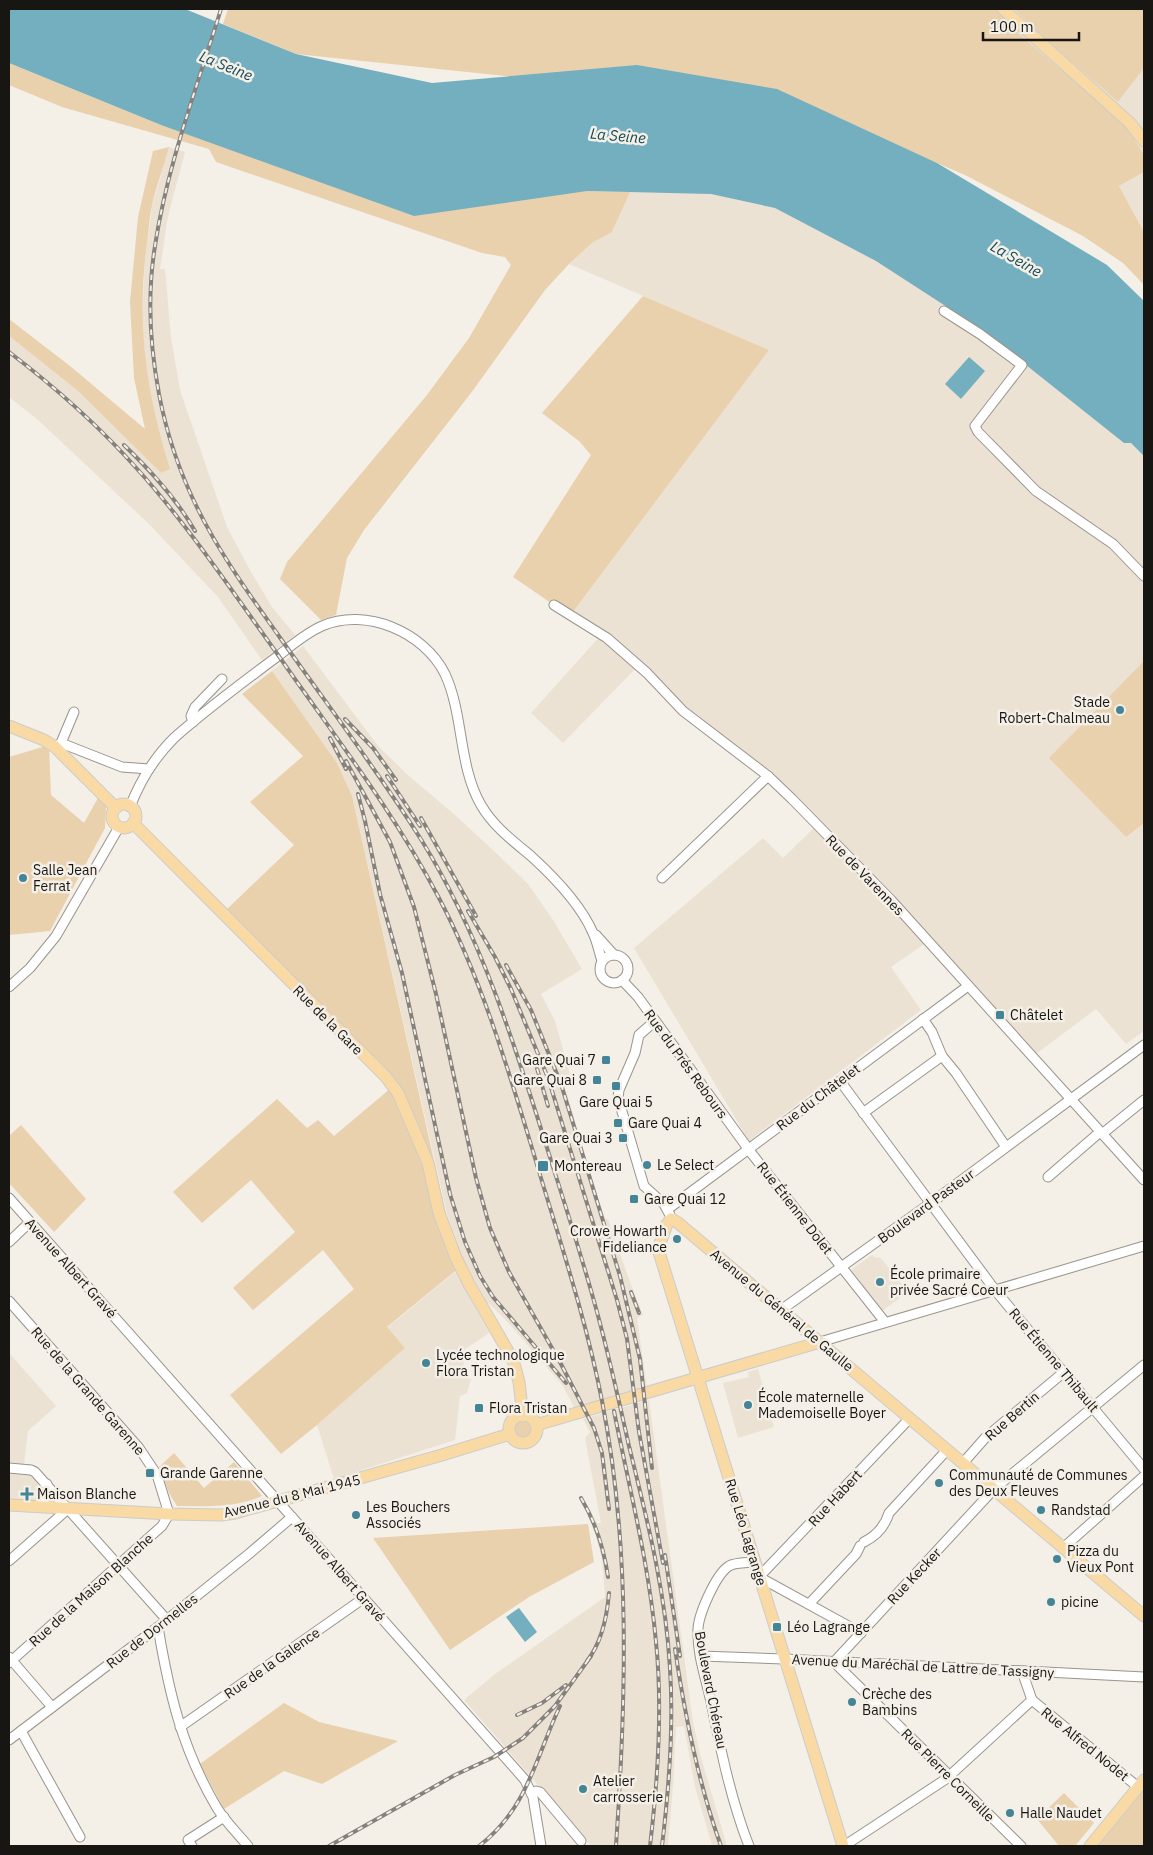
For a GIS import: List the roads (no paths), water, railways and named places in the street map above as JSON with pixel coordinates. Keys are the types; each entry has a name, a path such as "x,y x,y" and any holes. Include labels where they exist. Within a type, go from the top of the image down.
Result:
{"main road":[{"path":"1003,9 1130,123 1144,141"},
{"path":"9,726 58,745 116,808"},
{"path":"123,805 130,807 135,816 133,823 124,828 119,827 112,820 113,811 123,805"},
{"name":"Rue de la Gare","path":"133,823 386,1077 398,1093 428,1163 439,1213 456,1258 513,1360 519,1382 523,1416"},
{"name":"Avenue du Général de Gaulle","path":"669,1214 1144,1616"},
{"name":"Rue Léo Lagrange","path":"669,1214 658,1248 784,1659 844,1846"},
{"path":"536,1425 820,1342"},
{"path":"519,1416 531,1418 536,1425 536,1435 529,1441 520,1443 510,1434 509,1429 512,1421 519,1416"},
{"name":"Avenue du 8 Mai 1945","path":"9,1506 221,1515 278,1502 510,1434"},
{"path":"1090,1846 1141,1783"}],"street":[{"path":"944,311 980,334 1022,365 975,426 978,432 1036,491 1114,544 1144,576"},
{"name":"Rue de Varennes","path":"554,605 607,638 647,673 683,711 768,776 857,864 1144,1180"},
{"path":"130,807 149,769 166,746 266,664 314,630 325,625 341,621 358,620 383,624 397,629 424,648 437,661 450,686 472,785 483,809 506,835 555,879 593,934 614,955 622,957 628,971 622,980 612,982 604,978 600,970 602,961 593,934"},
{"path":"193,722 191,716 195,707 222,680"},
{"path":"74,712 58,745 122,767 149,769"},
{"path":"662,878 768,776"},
{"path":"9,987 30,968 56,936 119,827"},
{"path":"602,961 614,955"},
{"name":"Rue du Prés Rebours","path":"622,980 638,997 652,1024 748,1149"},
{"name":"Rue du Châtelet","path":"669,1214 748,1149 968,986"},
{"path":"923,1019 932,1032 942,1056 956,1073 1006,1147"},
{"path":"652,1024 639,1035 635,1053 618,1090 618,1098 644,1186 669,1214"},
{"path":"1071,1100 1144,1044"},
{"path":"864,1113 942,1056"},
{"name":"Rue Étienne Thibault","path":"840,1081 995,1290 1144,1469"},
{"name":"Boulevard Pasteur","path":"781,1310 1071,1100"},
{"path":"1048,1177 1144,1100"},
{"name":"Rue Étienne Dolet","path":"748,1149 885,1322"},
{"name":"Avenue Albert Gravé","path":"9,1198 525,1780 532,1793 541,1846"},
{"path":"9,1242 30,1222"},
{"path":"820,1342 1144,1246"},
{"name":"Rue de la Grande Garenne","path":"9,1301 139,1448 157,1476 169,1514"},
{"name":"Rue Kecker","path":"834,1662 994,1489 1144,1365"},
{"name":"Rue Bertin","path":"962,1462 985,1438 1064,1372"},
{"name":"Rue Habert","path":"759,1578 910,1418"},
{"path":"809,1604 856,1554 862,1544 873,1537 886,1521 889,1513 947,1450"},
{"path":"9,1468 36,1472 167,1620"},
{"path":"1063,1548 1144,1476"},
{"path":"40,1507 48,1494 47,1484"},
{"path":"9,1561 69,1508"},
{"name":"Rue de la Maison Blanche","path":"10,1660 162,1526 169,1514"},
{"name":"Rue de Dormelles","path":"9,1740 167,1620 292,1517"},
{"name":"Boulevard Chéreau","path":"749,1846 739,1822 729,1785 701,1656 697,1629 699,1618 718,1578 730,1565 755,1562"},
{"path":"759,1578 861,1633"},
{"name":"Rue de la Galence","path":"180,1727 364,1598"},
{"path":"158,1627 166,1672 180,1727 195,1766 218,1809 248,1846"},
{"name":"Avenue du Maréchal de Lattre de Tassigny","path":"701,1656 1144,1678"},
{"path":"10,1660 52,1707"},
{"name":"Rue Pierre Corneille","path":"834,1662 1021,1846"},
{"name":"Rue Alfred Nodet","path":"1024,1671 1024,1677 1032,1700 1141,1783"},
{"path":"844,1846 948,1776 1032,1700"},
{"path":"21,1731 80,1837"},
{"path":"532,1793 540,1792 581,1841"},
{"path":"192,1846 188,1840 224,1817"}],"water":[{"name":"La Seine","path":"9,9 185,9 296,54 432,83 637,65 777,89 937,163 1107,265 1144,301 1144,456 1131,443 1124,443 981,329 876,261 775,208 711,194 587,191 414,216 161,125 9,63"},
{"path":"969,357 985,371 961,399 945,384"},
{"path":"519,1608 537,1632 525,1642 506,1617"}],"railway":[{"path":"221,9 175,156 160,216 155,246 150,302 153,358 167,430 191,494 205,524 222,552 240,581 353,739 422,841 464,919 482,960 513,1043 571,1223 597,1312 655,1556 668,1641 671,1691 669,1780 662,1846"},
{"path":"9,352 60,393 109,439 139,471 193,537 382,803 421,865 439,898 468,961 504,1058 572,1279 596,1370 602,1401 618,1511 624,1623 622,1735 616,1846"},
{"path":"124,445 162,485 180,507 195,531"},
{"path":"345,719 373,748 396,780"},
{"path":"330,738 346,769"},
{"path":"346,761 390,842 414,907 436,994 476,1178 490,1228 509,1272 561,1364 594,1428 602,1453 609,1509"},
{"path":"387,776 420,826"},
{"path":"358,794 380,894 402,973 450,1194 465,1242 480,1276 493,1297 566,1383"},
{"path":"421,818 476,916"},
{"path":"468,911 511,989 548,1078 617,1300 627,1339 639,1432 663,1563"},
{"path":"506,965 531,1010 561,1084 620,1276 640,1359 652,1468"},
{"path":"534,1058 548,1106"},
{"path":"631,1292 639,1313"},
{"path":"614,1411 644,1555 656,1642 659,1744 650,1846"},
{"path":"581,1498 599,1536 608,1577"},
{"path":"665,1555 680,1656"},
{"path":"587,1661 603,1629 609,1593"},
{"path":"675,1649 693,1749 721,1846"},
{"path":"329,1846 455,1775 494,1757 523,1738 555,1706 591,1656"},
{"path":"517,1715 542,1703 566,1685"},
{"path":"479,1846 496,1831 520,1799 560,1706"}],"place":[{"name":"Stade Robert-Chalmeau","path":"1120,710"},
{"name":"Salle Jean Ferrat","path":"23,878"},
{"name":"Châtelet","path":"1000,1015"},
{"name":"Gare Quai 7","path":"606,1060"},
{"name":"Gare Quai 8","path":"597,1080"},
{"name":"Gare Quai 5","path":"616,1086"},
{"name":"Gare Quai 4","path":"618,1123"},
{"name":"Gare Quai 3","path":"623,1138"},
{"name":"Le Select","path":"647,1165"},
{"name":"Montereau","path":"543,1166"},
{"name":"Gare Quai 12","path":"634,1199"},
{"name":"Crowe Howarth Fideliance","path":"677,1239"},
{"name":"École primaire privée Sacré Coeur","path":"880,1282"},
{"name":"Lycée technologique Flora Tristan","path":"426,1363"},
{"name":"École maternelle Mademoiselle Boyer","path":"748,1405"},
{"name":"Flora Tristan","path":"479,1408"},
{"name":"Grande Garenne","path":"150,1473"},
{"name":"Communauté de Communes des Deux Fleuves","path":"939,1483"},
{"name":"Maison Blanche","path":"27,1494"},
{"name":"Randstad","path":"1041,1510"},
{"name":"Les Bouchers Associés","path":"356,1515"},
{"name":"Pizza du Vieux Pont","path":"1057,1559"},
{"name":"picine","path":"1051,1602"},
{"name":"Léo Lagrange","path":"777,1627"},
{"name":"Crèche des Bambins","path":"852,1702"},
{"name":"Atelier carrosserie","path":"583,1789"},
{"name":"Halle Naudet","path":"1010,1813"}]}
